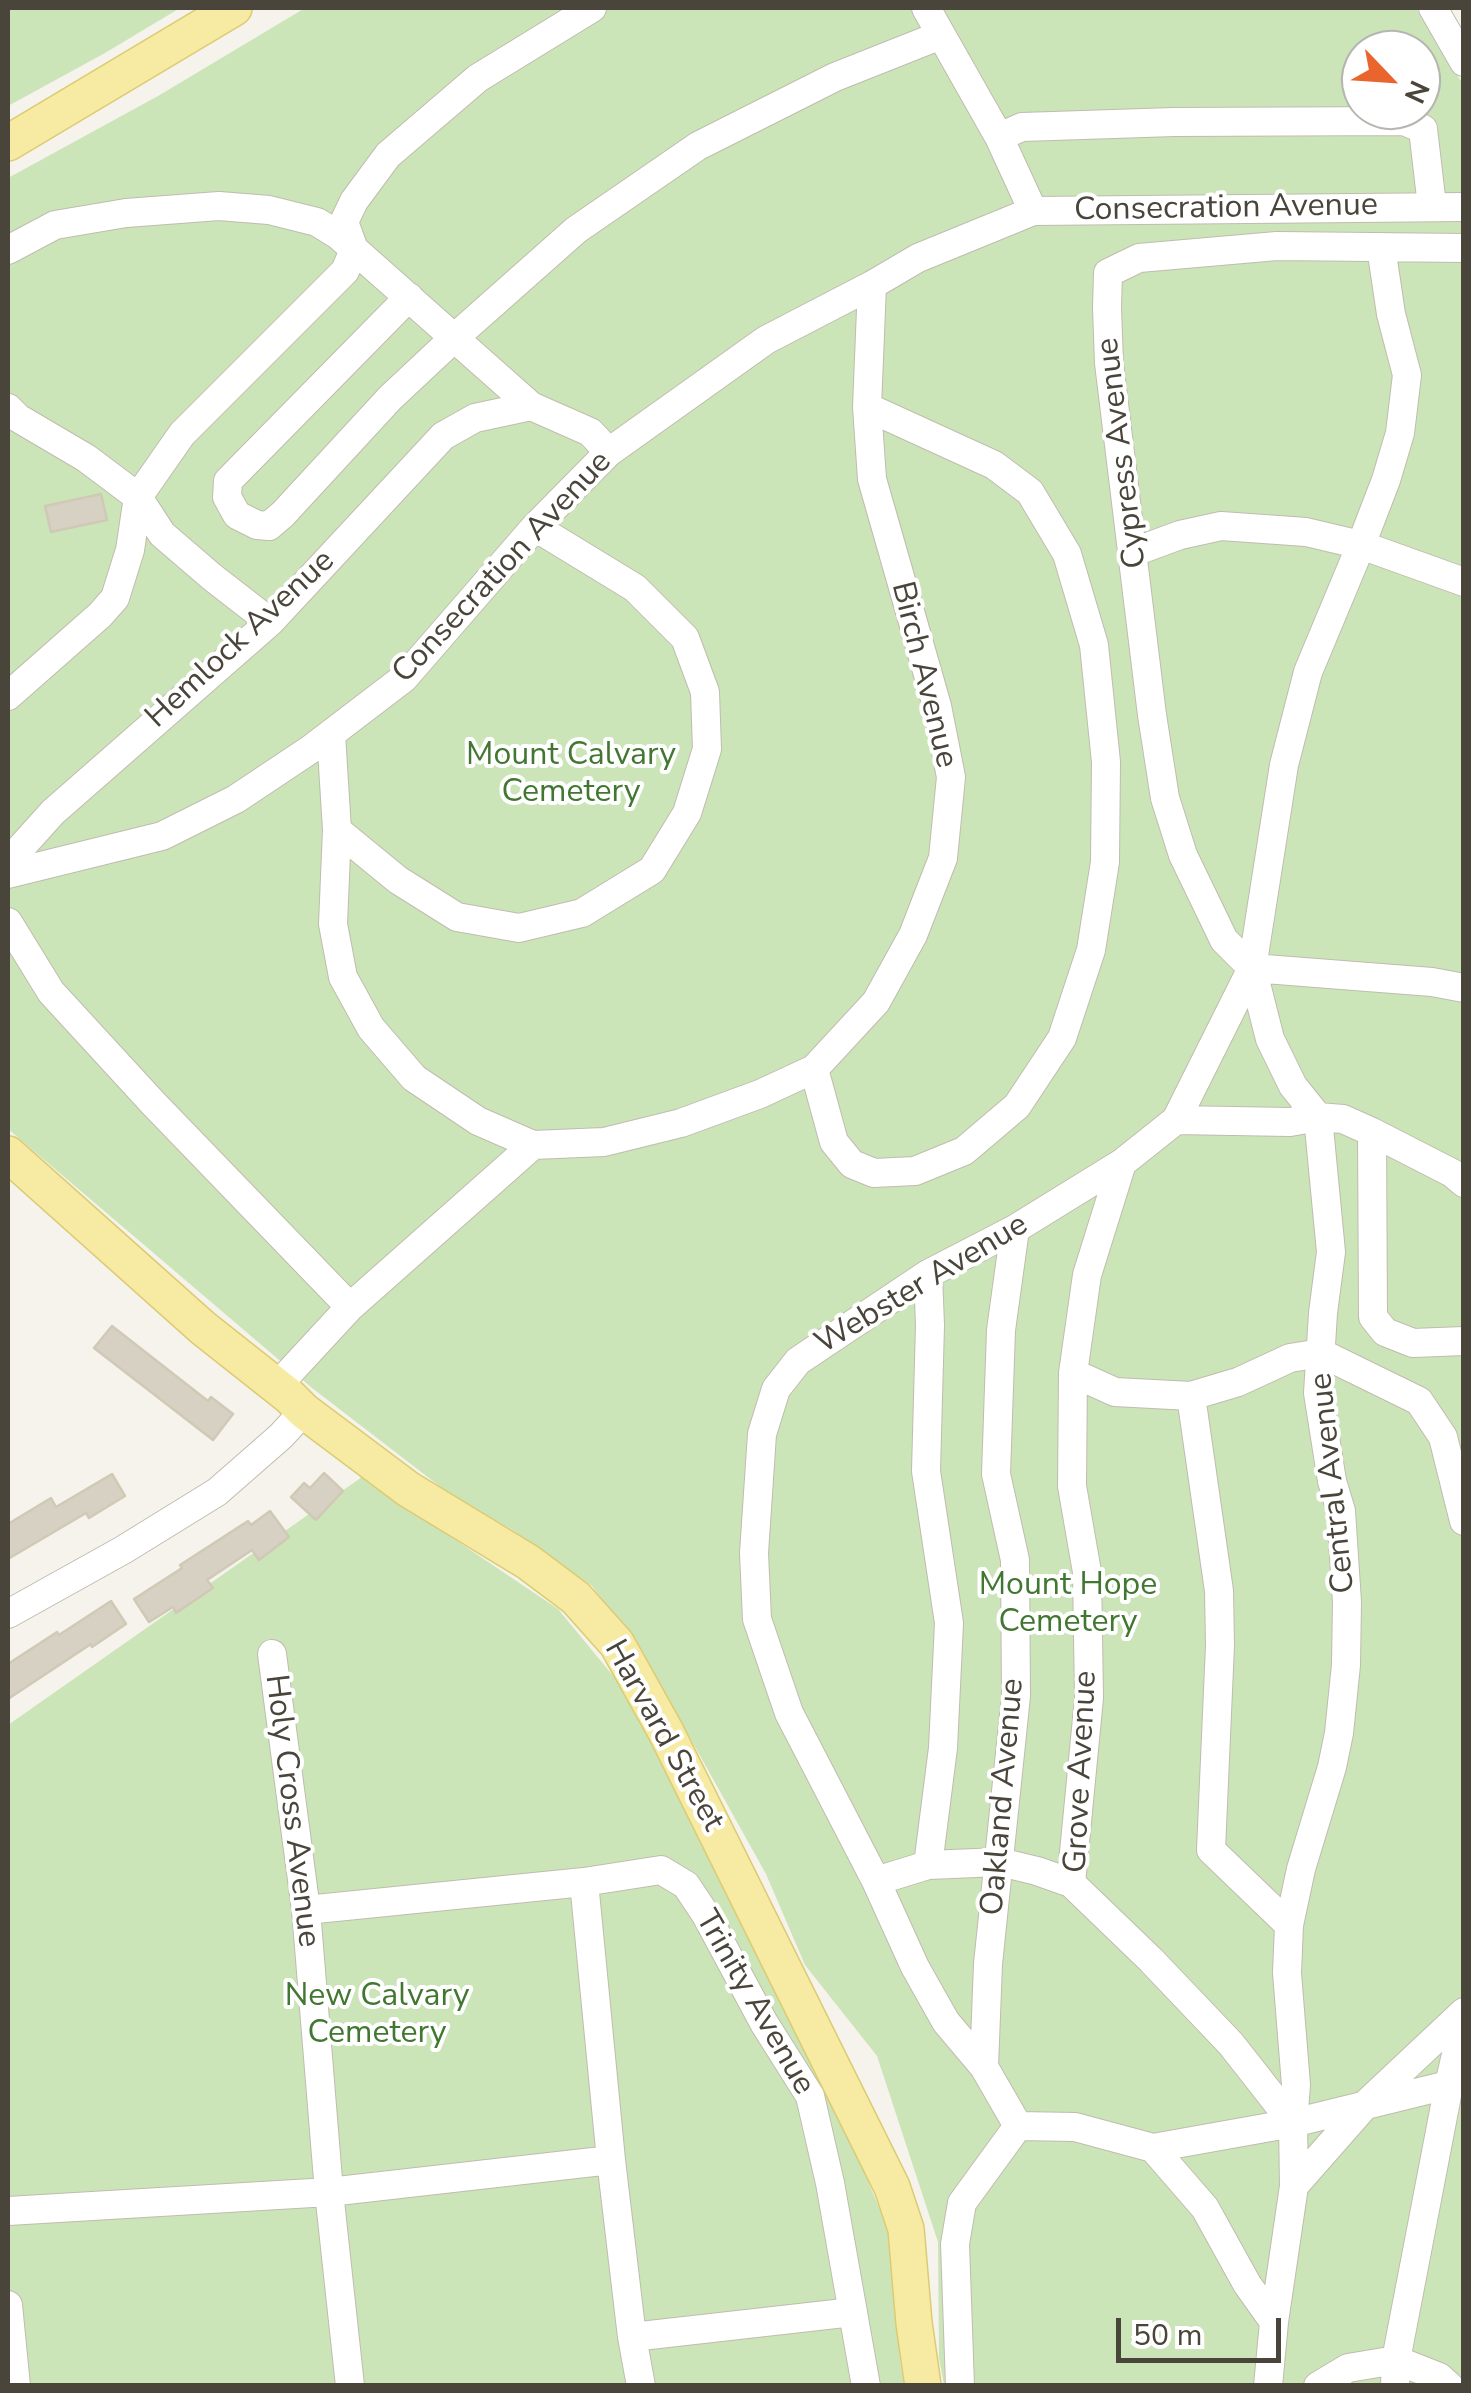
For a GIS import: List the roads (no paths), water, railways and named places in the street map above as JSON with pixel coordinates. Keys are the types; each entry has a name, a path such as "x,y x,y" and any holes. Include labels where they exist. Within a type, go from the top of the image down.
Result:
{"main road":[{"path":"8,143 234,8"},
{"name":"Harvard Street","path":"8,1154 203,1328 304,1411 408,1489 528,1562 576,1598 617,1644 666,1732 892,2187 906,2229 923,2386"}],"street":[{"path":"8,696 115,598 130,550 138,496 182,434 344,270 354,250 344,222 354,201 388,155 478,78 592,8"},
{"path":"926,8 999,137 1033,211"},
{"path":"1433,8 1464,62"},
{"path":"409,297 228,481 227,498 238,515 257,525 270,526 390,398 453,339 576,230 698,146 834,78 941,35"},
{"path":"999,137 1022,127 1041,126 1404,121 1423,129 1432,206"},
{"path":"8,250 55,225 126,213 219,206 269,210 317,222 338,234 531,406 590,432 609,452"},
{"name":"Consecration Avenue","path":"8,874 162,836 236,800 404,678 535,527 609,452 766,340 918,258 1033,211 1464,207"},
{"name":"Cypress Avenue","path":"1252,968 1224,940 1183,854 1165,798 1109,363 1108,272 1139,258 1277,246 1464,248"},
{"path":"1318,1118 1293,1086 1270,1040 1252,968 1284,765 1308,672 1362,545 1400,434 1407,375 1391,314 1381,247"},
{"name":"Birch Avenue","path":"331,734 337,830 333,924 344,976 371,1028 414,1078 478,1121 534,1146 604,1142 681,1123 814,1069 876,1002 914,935 944,858 951,777 933,690 872,479 867,407 872,286"},
{"name":"Hemlock Avenue","path":"8,862 53,812 270,622 443,436 474,418 531,406"},
{"path":"814,1069 834,1142 852,1164 874,1173 915,1171 964,1151 1017,1106 1062,1038 1091,950 1105,862 1106,762 1094,645 1067,554 1030,492 994,465 867,407"},
{"path":"11,417 86,458 138,496 162,534 270,622"},
{"path":"1134,552 1180,535 1221,526 1306,532 1362,545 1464,582"},
{"path":"337,830 398,880 456,917 519,928 582,913 652,870 687,814 707,749 705,692 685,638 635,588 535,527"},
{"path":"8,922 51,992 152,1103 350,1307"},
{"path":"1252,968 1464,988"},
{"name":"Webster Avenue","path":"1018,2126 984,2067 946,2022 915,1967 876,1881 789,1713 758,1620 754,1553 762,1434 776,1389 798,1361 928,1274 1015,1230 1122,1163 1176,1120 1252,968"},
{"name":"Central Avenue","path":"1268,2386 1294,2186 1296,2086 1287,1973 1289,1925 1300,1869 1340,1733 1346,1665 1347,1602 1341,1511 1332,1481 1318,1393 1331,1252 1318,1118"},
{"path":"1176,1120 1342,1119 1452,1173 1464,1184"},
{"path":"1372,1132 1373,1317 1385,1332 1414,1343 1464,1341"},
{"path":"276,1386 350,1307 534,1146"},
{"name":"Grove Avenue","path":"1122,1163 1087,1275 1073,1373 1072,1486 1087,1572 1089,1698 1071,1882 1231,2044 1293,2123"},
{"name":"Oakland Avenue","path":"984,2067 988,1964 1016,1696 1015,1560 996,1474 1001,1330 1015,1230"},
{"path":"928,1274 926,1471 949,1623 942,1748 928,1864"},
{"path":"1073,1373 1115,1392 1191,1396 1238,1382 1290,1358 1322,1353 1419,1401 1443,1437 1464,1520"},
{"path":"1191,1396 1219,1591 1211,1850 1289,1925"},
{"path":"8,1614 217,1492 304,1411"},
{"name":"Holy Cross Avenue","path":"272,1654 306,1910 350,2386"},
{"path":"876,1881 928,1864 1000,1862 1071,1882"},
{"name":"Trinity Avenue","path":"306,1910 584,1882 661,1870 686,1885 810,2096 830,2183 866,2386"},
{"path":"584,1882 632,2337 641,2386"},
{"path":"1294,2186 1368,2103 1464,2012"},
{"path":"1395,2373 1456,2083 1464,2020"},
{"path":"960,2386 955,2244 962,2202 1018,2126 1076,2127 1153,2148 1293,2123 1456,2083"},
{"path":"1153,2148 1205,2208 1247,2284 1274,2322"},
{"path":"8,2212 330,2192 612,2160"},
{"path":"8,2305 16,2386"},
{"path":"632,2337 852,2312"},
{"path":"1318,2386 1348,2368 1438,2377 1450,2386"}],"park label":[{"name":"Mount Calvary Cemetery","path":"571,774"},
{"name":"Mount Hope Cemetery","path":"1068,1604"},
{"name":"New Calvary Cemetery","path":"377,2016"}]}
